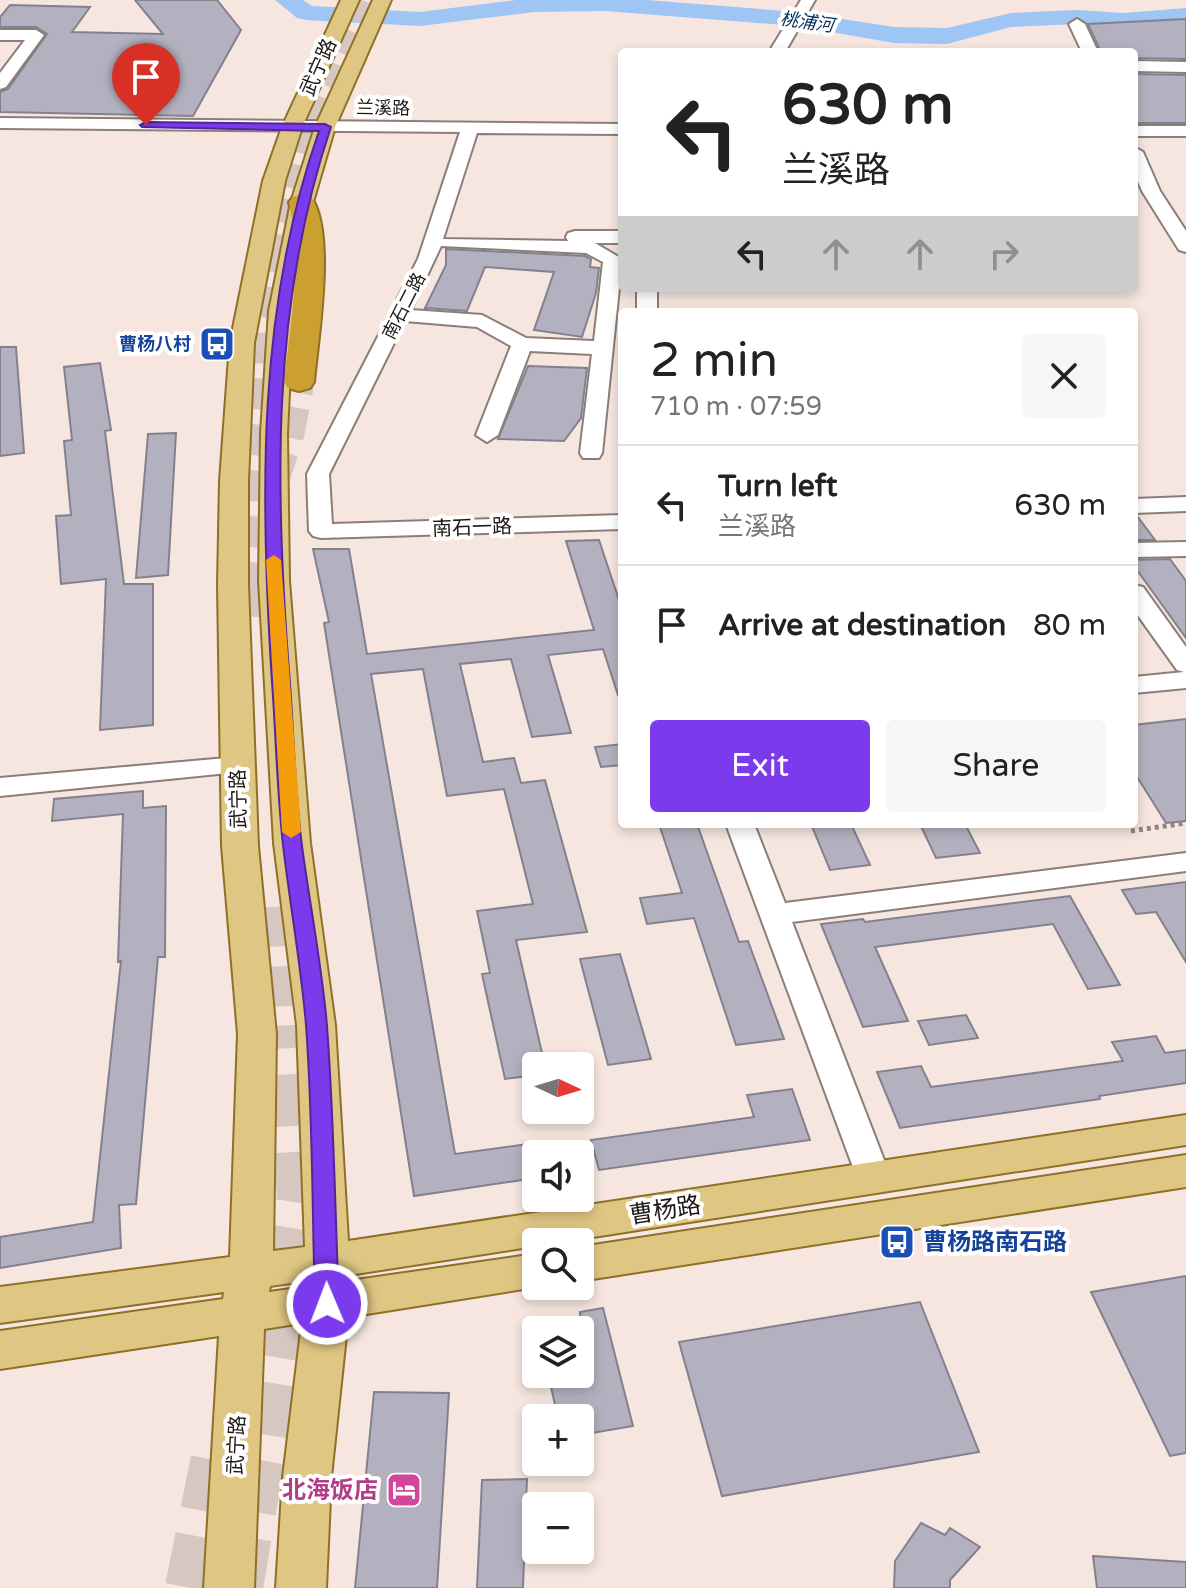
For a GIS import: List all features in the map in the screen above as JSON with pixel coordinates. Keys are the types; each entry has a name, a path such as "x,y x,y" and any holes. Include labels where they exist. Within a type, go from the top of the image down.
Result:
{"highway":[{"path":"299,382 310,266 310,240 302,202"}],"main road":[{"name":"武宁路","path":"229,1588 242,1316 251,1269 257,1034 240,846 238,765 234,511 242,343 274,181 292,127 345,10"},
{"name":"武宁路","path":"301,1588 307,1477 327,1282 316,1025 292,843 274,581 272,477 281,311 302,202 325,127 376,10"},
{"name":"曹杨路","path":"0,1350 242,1316 327,1282 874,1178 1186,1130"},
{"name":"曹杨路","path":"594,1262 1186,1171"},
{"name":"曹杨路","path":"0,1305 251,1269 327,1282 522,1272"}],"street":[{"path":"779,48 808,2"},
{"path":"1077,24 1088,48"},
{"path":"0,35 36,35 0,84"},
{"path":"1138,66 1186,67"},
{"name":"兰溪路","path":"0,123 618,129"},
{"name":"南石二路","path":"321,531 318,474 399,315 443,237 470,129"},
{"path":"1138,131 1186,131"},
{"path":"1138,161 1151,191 1186,246"},
{"path":"443,237 618,237"},
{"path":"443,237 590,247 613,260 591,453"},
{"path":"399,315 482,321 522,344 604,348"},
{"path":"487,435 522,344"},
{"path":"1138,506 1186,504"},
{"name":"南石一路","path":"321,531 618,522"},
{"path":"1138,550 1186,549"},
{"path":"1138,598 1186,665"},
{"path":"1138,685 1186,680"},
{"path":"0,787 238,765"},
{"path":"742,828 874,1178"},
{"path":"774,914 1186,862"}],"path":[{"path":"1131,831 1186,823"}],"building":[{"path":"135,0 217,0 241,30 193,116 0,112 0,92 8,89 47,34 36,27 0,27 0,17 10,5 90,7 72,32 163,34"},
{"path":"1186,19 1186,59 1138,58 1138,48 1099,48 1088,24"},
{"path":"1138,74 1186,75 1186,123 1138,123"},
{"path":"446,249 585,256 591,259 590,267 599,268 596,293 582,337 534,330 554,272 485,267 467,311 425,308 446,265"},
{"path":"0,347 16,347 24,453 0,456"},
{"path":"100,363 111,430 105,431 124,584 153,584 153,725 100,730 106,579 61,584 56,516 71,515 64,441 72,440 64,367"},
{"path":"528,366 587,368 581,418 564,441 498,439"},
{"path":"176,433 168,575 136,578 148,434"},
{"path":"1138,517 1155,540 1138,540"},
{"path":"599,540 618,597 618,695 603,649 548,655 571,733 532,737 511,659 460,664 483,762 514,758 521,783 545,780 587,932 516,940 542,1052 522,1052 522,1077 505,1079 482,974 490,973 477,911 533,904 504,789 447,796 423,669 371,674 455,1154 522,1145 522,1180 414,1196 324,623 329,622 313,549 349,549 367,654 594,630 566,541"},
{"path":"1170,559 1186,581 1186,638 1138,572 1138,560"},
{"path":"1186,719 1186,821 1166,823 1138,778 1138,725"},
{"path":"618,744 618,765 601,767 595,747"},
{"path":"143,791 143,808 166,806 165,957 158,957 136,1204 119,1205 121,1248 0,1268 0,1237 93,1222 121,961 118,962 123,814 52,821 54,799"},
{"path":"660,828 698,828 739,942 748,941 784,1039 736,1045 694,918 647,924 640,898 682,893"},
{"path":"813,828 853,828 870,865 830,870"},
{"path":"922,828 967,828 980,853 936,858"},
{"path":"1186,882 1186,962 1156,912 1136,914 1122,890"},
{"path":"1070,896 1120,985 1088,989 1053,924 875,947 908,1021 863,1027 821,924 863,919 865,922"},
{"path":"620,954 651,1059 608,1065 580,959"},
{"path":"966,1015 978,1038 929,1045 918,1021"},
{"path":"1156,1036 1165,1053 1186,1050 1186,1083 1099,1096 1100,1099 900,1128 877,1072 921,1066 931,1087 1123,1061 1112,1042"},
{"path":"792,1089 810,1140 599,1170 594,1140 591,1140 754,1117 747,1095"},
{"path":"1186,1276 1186,1453 1170,1456 1091,1292"},
{"path":"920,1302 979,1452 722,1496 679,1342"},
{"path":"603,1308 633,1426 594,1433 594,1404 555,1404 551,1388 594,1388 594,1316 580,1316 580,1312"},
{"name":"北海饭店","path":"374,1392 449,1393 437,1588 355,1588"},
{"path":"527,1479 527,1492 522,1492 523,1588 477,1588 482,1480"},
{"path":"921,1523 945,1535 950,1528 980,1547 950,1580 950,1588 894,1588 895,1561"},
{"path":"1093,1556 1186,1562 1186,1588 1097,1588"}],"waterway":[{"name":"桃浦河","path":"287,0 306,13 420,19 534,5 605,4 797,19 894,35 947,36 1011,20 1077,17 1124,20 1186,15"}],"tunnel":[{"path":"279,259 316,107 362,0"},
{"path":"246,593 265,318 280,257"},
{"path":"273,481 288,438 299,382"},
{"path":"244,616 246,591"},
{"path":"285,906 292,1027"},
{"path":"237,1588 303,1198 292,1025"},
{"path":"191,1588 220,1443"}],"slow traffic":[{"path":"274,560 291,832"}],"place":[{"name":"曹杨八村","path":"217,344"},
{"name":"曹杨路南石路","path":"897,1242"},
{"name":"北海饭店","path":"404,1490"}],"route":[{"path":"146,125 325,127 292,242 281,311 272,477 274,581 292,843 316,1025 327,1304"}]}
